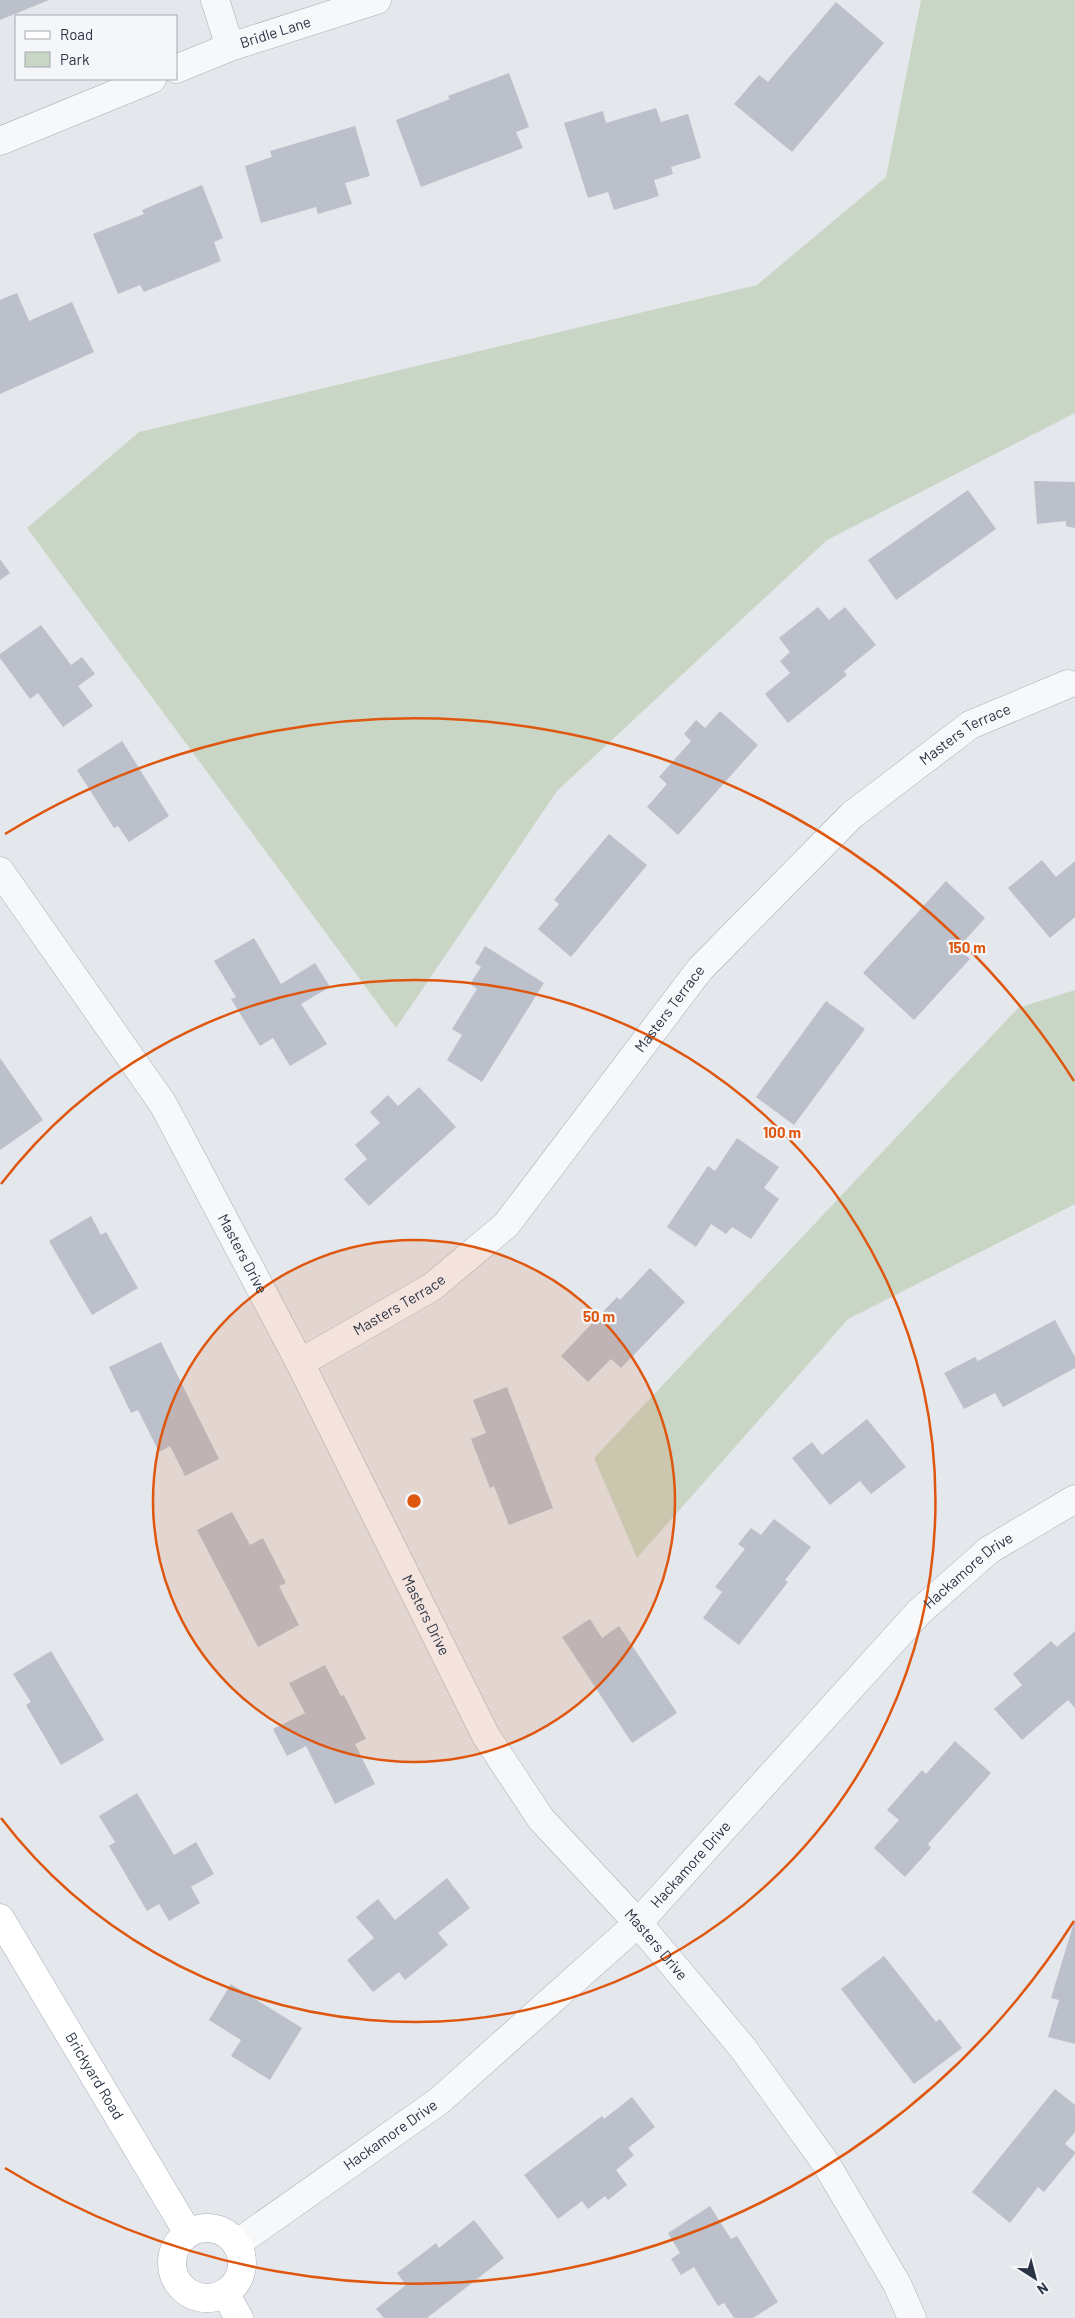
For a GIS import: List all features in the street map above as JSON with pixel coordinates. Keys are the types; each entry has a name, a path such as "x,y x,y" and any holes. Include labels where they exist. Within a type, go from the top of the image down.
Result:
{"street":[{"path":"215,0 230,47"},
{"name":"Bridle Lane","path":"178,68 230,47 376,0"},
{"path":"0,141 150,80"},
{"name":"Masters Terrace","path":"300,1363 432,1287 506,1224 700,969 852,815 970,725 1068,684"},
{"name":"Masters Drive","path":"0,871 162,1104 300,1363 486,1736 541,1819 638,1923 742,2047 825,2162 897,2284 912,2318"},
{"name":"Hackamore Drive","path":"236,2244 439,2100 638,1923 919,1612 989,1550 1075,1499"},
{"name":"Brickyard Road","path":"0,1918 188,2233"},
{"path":"201,2228 215,2228 227,2234 236,2244 242,2257 241,2271 236,2283 225,2293 213,2298 199,2297 186,2292 176,2282 172,2269 172,2255 178,2243 188,2233 201,2228"},
{"path":"225,2293 239,2318"}],"green space":[{"path":"921,0 1075,0 1075,413 827,540 557,791 396,1028 27,528 139,432 757,285 886,177"},
{"path":"1075,990 1075,1204 848,1319 637,1558 594,1458 1018,1008"}],"building":[{"path":"0,0 49,0 0,20"},
{"path":"836,2 884,43 792,152 734,104 759,75 768,82"},
{"path":"509,73 529,127 516,132 523,148 421,187 396,120 450,99 448,96"},
{"path":"656,108 661,122 688,114 701,158 671,167 673,174 654,180 659,196 614,210 608,192 588,198 564,123 603,111 606,123"},
{"path":"355,126 370,176 345,183 352,204 318,214 316,207 261,223 245,166 272,157 270,151"},
{"path":"202,185 223,238 214,242 221,261 144,292 140,285 118,294 93,234 144,214 142,210"},
{"path":"17,293 29,321 72,302 94,352 0,394 0,300"},
{"path":"1034,481 1075,482 1075,528 1066,526 1066,521 1037,524"},
{"path":"968,490 996,529 896,600 868,560"},
{"path":"0,559 10,573 0,580"},
{"path":"818,607 829,620 845,607 876,645 844,671 847,675 788,723 765,694 790,673 780,661 790,652 779,638"},
{"path":"41,625 71,665 82,657 95,674 78,686 93,706 63,727 38,693 30,699 0,658 0,654"},
{"path":"720,711 758,745 678,835 647,807 667,784 659,777 691,741 684,734 696,720 705,728"},
{"path":"122,741 169,816 129,842 118,826 114,828 77,770"},
{"path":"609,834 647,865 571,957 538,929 559,904 554,900"},
{"path":"1042,860 1056,877 1075,861 1075,917 1050,938 1008,888"},
{"path":"946,881 985,918 958,948 970,959 914,1020 863,973"},
{"path":"254,938 281,984 315,963 330,987 301,1004 327,1044 290,1066 273,1038 260,1046 231,999 236,997 214,961"},
{"path":"485,946 544,983 482,1082 447,1060 462,1035 452,1029 477,989 470,984 481,967 475,963"},
{"path":"826,1001 865,1029 794,1125 756,1097"},
{"path":"0,1058 43,1120 0,1150"},
{"path":"419,1087 456,1127 369,1206 344,1179 367,1159 355,1145 380,1123 370,1112 388,1095 398,1106"},
{"path":"737,1138 779,1167 764,1188 779,1199 751,1239 732,1227 726,1234 711,1224 696,1247 667,1227 708,1166 715,1171"},
{"path":"91,1216 101,1235 106,1232 138,1288 92,1315 49,1241"},
{"path":"650,1268 685,1302 621,1368 611,1359 588,1382 561,1356 617,1297 620,1300"},
{"path":"1055,1320 1075,1357 1075,1368 1003,1407 995,1393 964,1409 944,1373 975,1357 978,1361"},
{"path":"161,1342 219,1459 185,1476 170,1446 159,1452 138,1410 131,1413 109,1367"},
{"path":"507,1387 553,1508 509,1525 494,1486 490,1488 471,1439 486,1433 473,1400"},
{"path":"867,1419 906,1467 871,1494 860,1481 830,1505 792,1458 812,1442 822,1455"},
{"path":"232,1512 250,1545 263,1538 286,1583 279,1586 299,1625 258,1647 197,1530"},
{"path":"774,1519 811,1547 785,1580 788,1582 739,1645 703,1618 722,1592 715,1587 745,1549 738,1544 751,1528 761,1535"},
{"path":"590,1619 602,1638 619,1626 677,1713 632,1743 562,1637"},
{"path":"1075,1631 1075,1708 1068,1700 1022,1740 994,1709 1022,1685 1013,1674 1051,1641 1057,1647"},
{"path":"51,1651 104,1740 61,1765 26,1705 31,1702 13,1674"},
{"path":"325,1665 341,1696 344,1695 366,1739 355,1744 375,1784 335,1804 306,1746 287,1756 273,1729 305,1713 289,1683"},
{"path":"955,1741 991,1773 928,1844 931,1848 905,1877 874,1848 899,1820 887,1810 922,1770 926,1774"},
{"path":"137,1793 174,1855 196,1842 214,1874 191,1887 200,1903 169,1921 159,1904 147,1911 109,1846 115,1842 99,1816"},
{"path":"447,1878 470,1908 438,1933 448,1945 405,1980 399,1972 373,1992 347,1960 374,1938 356,1917 378,1899 395,1920"},
{"path":"1075,1919 1075,2044 1048,2037 1059,2000 1051,1998"},
{"path":"884,1956 936,2022 940,2019 962,2048 914,2084 841,1989"},
{"path":"231,1984 302,2028 270,2080 231,2056 241,2040 209,2020"},
{"path":"1055,2089 1075,2105 1075,2132 1065,2144 1075,2154 1044,2192 1038,2187 1010,2223 972,2192"},
{"path":"632,2097 655,2127 628,2148 634,2155 616,2170 627,2185 608,2200 605,2196 588,2209 582,2201 558,2219 524,2175 602,2116 604,2119"},
{"path":"710,2206 731,2239 737,2236 778,2302 753,2318 734,2318 724,2303 718,2306 694,2267 681,2275 671,2259 680,2253 668,2233"},
{"path":"474,2220 504,2258 427,2318 384,2318 376,2309 406,2285 397,2273 436,2243 439,2248"}]}
